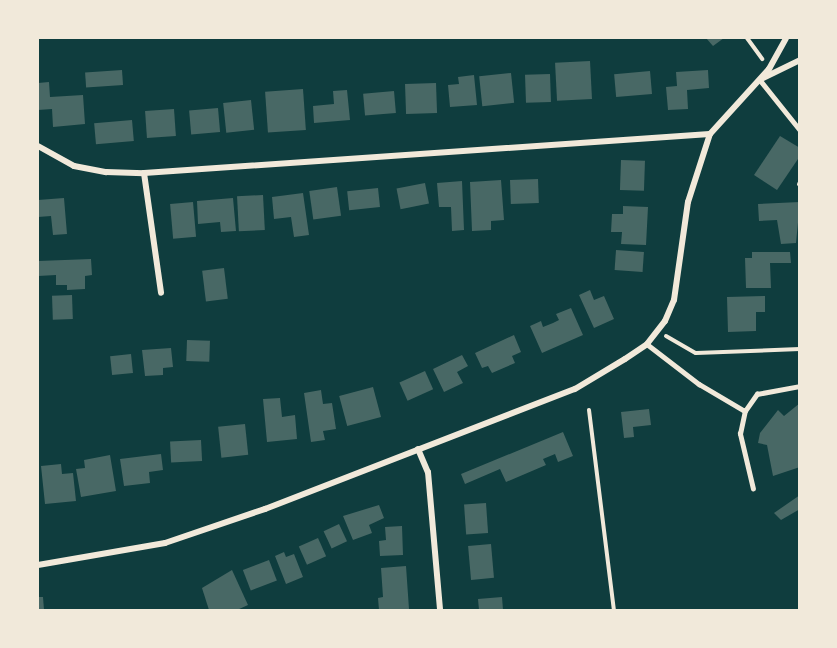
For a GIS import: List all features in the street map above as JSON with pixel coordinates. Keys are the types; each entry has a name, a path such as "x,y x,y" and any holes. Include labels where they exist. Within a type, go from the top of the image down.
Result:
{"street":[{"path":"38,565 165,543 575,389 647,344 674,300 688,202 710,134 734,104 769,69 786,38"},
{"path":"760,80 800,60"},
{"path":"38,146 74,166 106,172 144,173 710,134"},
{"path":"144,173 161,293"},
{"path":"418,449 428,472 440,610"}],"lane":[{"path":"760,80 800,130"},
{"path":"647,344 691,379 745,411"},
{"path":"753,489 740,434 745,411 757,394 800,386"}],"path":[{"path":"747,38 769,69"},
{"path":"657,330 696,353 800,349"},
{"path":"589,410 614,610"}],"building":[{"path":"706,38 724,38 713,46"},
{"path":"590,61 592,99 557,101 555,63"},
{"path":"122,70 123,85 86,88 85,73"},
{"path":"708,70 709,88 687,90 688,109 668,110 666,87 677,86 676,72"},
{"path":"650,71 652,94 616,97 614,74"},
{"path":"511,73 514,103 482,106 479,76"},
{"path":"550,74 551,102 526,103 525,75"},
{"path":"474,75 477,105 450,107 448,85 459,84 458,77"},
{"path":"49,82 50,97 83,95 85,124 53,127 52,109 38,110 38,83"},
{"path":"436,83 437,113 406,114 405,84"},
{"path":"303,89 306,130 268,133 265,92"},
{"path":"347,90 350,120 314,123 313,106 334,104 333,91"},
{"path":"394,91 396,113 365,116 363,94"},
{"path":"251,100 254,130 226,133 223,103"},
{"path":"218,108 220,132 191,134 189,111"},
{"path":"174,109 176,136 147,138 145,111"},
{"path":"132,120 134,141 96,144 94,123"},
{"path":"780,136 800,148 800,156 777,190 754,175"},
{"path":"621,160 645,161 644,191 620,190"},
{"path":"538,179 539,203 511,204 510,180"},
{"path":"501,180 504,220 491,221 491,230 472,231 470,182"},
{"path":"462,181 464,230 452,231 451,207 439,207 437,183"},
{"path":"425,183 429,204 401,209 397,189"},
{"path":"337,187 341,216 313,220 309,191"},
{"path":"378,188 380,207 349,210 347,191"},
{"path":"303,193 309,235 294,237 291,217 274,219 272,197"},
{"path":"263,195 265,230 239,231 237,196"},
{"path":"64,198 67,234 53,235 51,216 38,217 38,200"},
{"path":"233,198 236,231 221,232 220,222 198,224 197,201"},
{"path":"193,202 196,237 173,239 170,204"},
{"path":"800,202 796,243 781,244 777,220 759,221 758,204"},
{"path":"623,206 648,207 646,245 621,244 622,232 611,232 612,214 623,214"},
{"path":"616,250 644,252 643,272 615,270"},
{"path":"752,252 790,252 791,263 770,263 771,288 746,288 745,258 752,258"},
{"path":"91,259 92,275 85,276 85,289 67,290 67,285 56,285 56,275 38,276 38,261"},
{"path":"224,268 228,299 206,301 202,271"},
{"path":"590,290 594,300 604,296 614,319 594,328 579,295"},
{"path":"72,295 73,319 53,320 52,296"},
{"path":"765,296 765,312 756,312 756,331 728,332 727,297"},
{"path":"571,308 583,335 542,353 530,326 541,321 543,327 553,323 559,320 556,314"},
{"path":"514,335 521,352 512,356 515,363 492,373 488,366 482,368 475,353"},
{"path":"187,340 210,341 209,362 186,361"},
{"path":"171,348 173,367 163,368 163,375 145,376 142,350"},
{"path":"131,354 133,373 112,375 110,356"},
{"path":"462,355 468,366 457,372 463,383 444,392 433,369"},
{"path":"425,371 433,389 408,401 399,382"},
{"path":"373,387 381,417 347,426 339,396"},
{"path":"321,390 323,404 332,403 336,429 323,431 325,440 311,442 304,393"},
{"path":"280,398 282,417 295,415 297,439 267,442 263,399"},
{"path":"800,403 800,467 773,476 767,445 758,443 760,433 778,410 784,416"},
{"path":"649,409 651,425 633,427 634,437 624,438 621,412"},
{"path":"245,424 248,455 221,458 218,427"},
{"path":"563,432 573,456 558,462 555,454 543,459 546,465 506,482 500,469 465,484 461,474"},
{"path":"201,440 202,461 171,463 170,442"},
{"path":"161,454 163,470 149,472 150,483 124,486 120,459"},
{"path":"110,455 116,491 81,497 76,469 85,468 84,460"},
{"path":"61,464 62,474 73,473 76,501 45,504 41,466"},
{"path":"800,495 800,509 781,520 774,513"},
{"path":"486,503 488,533 466,534 464,505"},
{"path":"379,505 384,518 369,525 372,533 353,540 343,516"},
{"path":"339,524 347,541 332,548 324,531"},
{"path":"402,526 403,555 380,556 379,541 386,540 385,527"},
{"path":"318,538 326,556 307,565 299,547"},
{"path":"491,544 494,578 471,580 468,546"},
{"path":"284,552 286,557 294,554 303,577 286,584 275,556"},
{"path":"269,560 277,581 251,591 243,570"},
{"path":"406,566 409,609 379,610 378,598 383,597 381,568"},
{"path":"232,570 248,605 237,610 209,610 202,588"},
{"path":"38,597 43,597 44,610 38,610"},
{"path":"502,597 503,610 479,610 478,599"}]}
